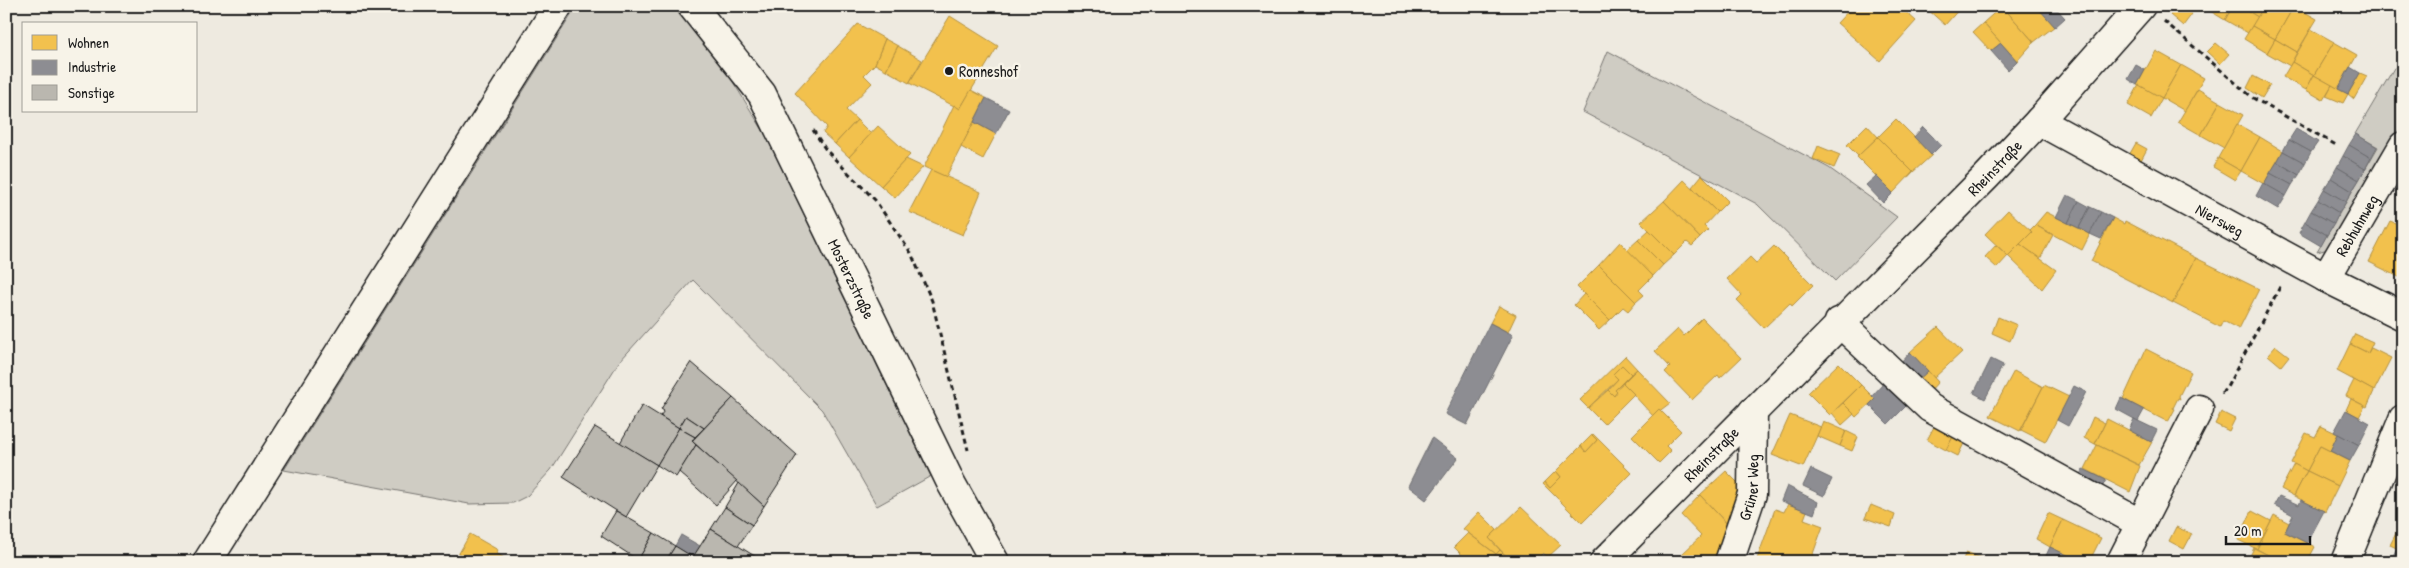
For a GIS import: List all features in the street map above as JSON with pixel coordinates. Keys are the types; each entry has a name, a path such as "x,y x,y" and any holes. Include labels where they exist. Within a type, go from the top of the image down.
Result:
{"street":[{"path":"207,562 558,6"},
{"name":"Mosterzstraße","path":"692,6 762,94 947,474 995,562"},
{"name":"Rheinstraße","path":"1604,562 1839,322 2039,121 2151,12"},
{"name":"Niersweg","path":"2039,121 2326,278 2403,316"},
{"name":"Rebhuhnweg","path":"2326,278 2403,146"},
{"path":"1839,322 1930,408 2141,524"},
{"path":"2121,562 2199,409"},
{"name":"Grüner Weg","path":"1729,562 1752,494 1753,411"},
{"path":"2346,562 2403,419"}],"path":[{"path":"2151,12 2253,98 2336,145"},
{"path":"810,125 826,150 875,200 911,253 932,302 969,452"},
{"path":"2199,409 2226,389 2294,260"}],"shaded area":[{"path":"577,6 678,6 725,69 764,132 931,476 877,506 822,410 693,280 619,362 551,470 527,496 513,503 469,504 284,470"},
{"path":"1608,51 1829,168 1897,217 1835,281 1757,204 1583,112"},
{"path":"2403,66 2403,125 2332,248 2317,252 2378,147 2355,134 2394,68"}],"building: Wohnen":[{"path":"1853,6 1899,6 1916,21 1880,61 1837,23"},
{"path":"1928,6 1962,6 1945,25 1926,8"},
{"path":"2002,6 2034,42 2017,61 1983,23"},
{"path":"2002,6 2037,6 2055,26 2034,42"},
{"path":"2177,6 2182,6 2192,14 2183,26 2170,15"},
{"path":"2202,6 2233,6 2225,20"},
{"path":"2233,6 2240,6 2258,17 2248,33 2225,20"},
{"path":"2240,6 2264,6 2258,17"},
{"path":"2264,6 2294,6 2275,39 2252,26"},
{"path":"2294,6 2317,19 2297,52 2275,39"},
{"name":"Ronneshof","path":"950,16 998,46 960,109 909,83"},
{"path":"1983,23 2001,43 1991,51 1973,32"},
{"path":"858,24 885,39 875,64 864,75 872,83 846,110 857,120 835,144 823,133 827,127 795,93"},
{"path":"2252,26 2275,39 2267,53 2244,39"},
{"path":"2311,29 2334,42 2314,75 2292,62"},
{"path":"885,39 898,46 886,70 875,64"},
{"path":"2275,39 2297,52 2290,66 2267,53"},
{"path":"2334,42 2357,55 2338,89 2314,75"},
{"path":"2216,43 2229,54 2220,64 2207,52"},
{"path":"898,46 922,60 909,83 886,70"},
{"path":"2156,51 2181,65 2162,98 2137,85"},
{"path":"2292,62 2314,75 2306,90 2283,77"},
{"path":"2181,65 2204,78 2185,111 2162,98"},
{"path":"2360,73 2367,76 2354,99 2348,94"},
{"path":"2314,75 2332,85 2323,100 2306,90"},
{"path":"2253,76 2270,85 2262,98 2247,88"},
{"path":"2139,85 2162,98 2151,118 2128,105"},
{"path":"2332,85 2348,94 2343,103 2326,96"},
{"path":"2198,89 2220,102 2201,135 2178,122"},
{"path":"971,90 986,98 946,177 924,167 954,105 960,109"},
{"path":"2220,102 2243,115 2224,148 2201,135"},
{"path":"1896,119 1932,155 1913,172 1878,137"},
{"path":"857,120 871,134 849,157 835,144"},
{"path":"974,122 996,134 983,159 961,147"},
{"path":"2237,124 2260,137 2241,171 2218,158"},
{"path":"1867,125 1878,137 1858,156 1847,145"},
{"path":"878,126 910,155 881,186 849,157"},
{"path":"1878,137 1913,172 1893,193 1857,157"},
{"path":"2260,137 2283,151 2264,184 2241,171"},
{"path":"2136,143 2147,149 2139,164 2128,157"},
{"path":"1818,146 1840,155 1834,168 1813,159"},
{"path":"2218,158 2241,171 2235,180 2213,167"},
{"path":"906,159 923,167 895,198 881,186"},
{"path":"931,170 981,192 963,235 909,212"},
{"path":"1702,175 1728,201 1717,212 1692,187"},
{"path":"1684,180 1717,212 1704,226 1708,230 1700,238 1664,201"},
{"path":"1664,201 1700,238 1692,246 1687,242 1674,255 1641,222"},
{"path":"2008,210 2032,232 2008,256 1985,234"},
{"path":"2046,212 2090,234 2082,250 2035,225"},
{"path":"2400,213 2403,214 2403,279 2369,262 2390,221 2395,223"},
{"path":"2113,218 2124,224 2125,221 2196,258 2173,303 2091,261"},
{"path":"2035,225 2053,235 2040,259 2020,244 2032,232 2030,230"},
{"path":"1649,230 1674,255 1663,265 1638,240"},
{"path":"1638,240 1663,265 1653,276 1627,250"},
{"path":"1620,242 1653,276 1639,290 1644,295 1636,302 1599,265"},
{"path":"2020,244 2056,270 2042,289 2008,256"},
{"path":"1996,245 2008,256 1997,268 1985,257"},
{"path":"1774,246 1813,285 1792,306 1790,303 1764,328 1737,300 1742,295 1727,279 1750,257 1756,263"},
{"path":"2196,258 2259,289 2239,329 2223,321 2220,327 2173,303"},
{"path":"1599,265 1636,302 1628,311 1623,307 1610,320 1577,287"},
{"path":"1584,294 1610,320 1599,330 1574,305"},
{"path":"1499,306 1516,315 1508,332 1490,323"},
{"path":"1998,317 2017,325 2010,341 1992,333"},
{"path":"1702,318 1741,358 1720,378 1718,375 1692,400 1665,372 1670,367 1655,351 1678,329 1684,336"},
{"path":"1938,327 1962,352 1934,378 1910,352"},
{"path":"2355,334 2373,342 2368,353 2350,344"},
{"path":"2350,344 2368,353 2371,348 2391,358 2374,391 2337,371"},
{"path":"2276,346 2289,356 2281,366 2268,355"},
{"path":"2146,349 2191,372 2168,422 2123,399"},
{"path":"1625,356 1637,369 1631,374 1622,365 1613,374 1618,379 1588,408 1580,400"},
{"path":"1839,363 1861,385 1830,415 1808,393"},
{"path":"1622,365 1631,374 1615,390 1617,392 1614,396 1608,390 1618,379 1613,374"},
{"path":"1637,369 1670,403 1653,416 1623,383"},
{"path":"1928,371 1938,382 1929,392 1917,381"},
{"path":"2014,371 2043,387 2020,431 1990,416"},
{"path":"2354,380 2374,391 2367,407 2346,396"},
{"path":"1623,383 1634,394 1604,424 1588,408 1608,390 1614,396 1617,392 1615,390"},
{"path":"1861,385 1875,399 1856,417 1843,403"},
{"path":"2044,385 2069,397 2045,442 2021,430"},
{"path":"2351,399 2365,406 2359,417 2346,410"},
{"path":"1843,403 1854,414 1842,425 1832,413"},
{"path":"1659,409 1681,431 1666,446 1671,451 1659,463 1632,436"},
{"path":"2221,412 2235,419 2229,431 2215,424"},
{"path":"1790,415 1821,427 1803,467 1772,455"},
{"path":"2093,417 2105,423 2095,444 2084,438"},
{"path":"2107,419 2152,442 2139,465 2095,444"},
{"path":"1823,421 1846,431 1840,446 1817,436"},
{"path":"1935,425 1954,435 1946,450 1927,440"},
{"path":"2321,426 2338,434 2330,451 2320,446 2307,471 2291,463 2306,433 2315,437"},
{"path":"1846,431 1858,437 1852,451 1840,446"},
{"path":"1593,434 1632,473 1582,523 1543,484 1545,482 1550,488 1561,477 1556,471 1581,446 1586,452 1597,440"},
{"path":"1592,435 1597,440 1586,452 1581,446"},
{"path":"1954,435 1965,441 1958,456 1946,450"},
{"path":"2097,445 2140,466 2130,492 2085,469"},
{"path":"2320,446 2350,461 2338,486 2307,471"},
{"path":"2294,464 2307,471 2294,496 2281,489"},
{"path":"1556,471 1561,477 1550,488 1545,482"},
{"path":"1726,471 1743,488 1727,524 1700,495"},
{"path":"2307,471 2338,486 2325,512 2294,496"},
{"path":"1700,495 1727,524 1713,562 1687,562 1681,555 1701,536 1681,515"},
{"path":"1788,504 1807,511 1804,519 1823,526 1810,562 1756,562 1775,509 1784,512"},
{"path":"1871,505 1895,515 1891,527 1865,518"},
{"path":"1521,507 1561,545 1548,557 1543,553 1534,562 1512,562 1489,538"},
{"path":"2252,511 2271,521 2257,549 2238,540"},
{"path":"1479,512 1497,530 1489,538 1500,550 1496,554 1463,529"},
{"path":"2048,513 2063,520 2050,547 2036,539"},
{"path":"2274,515 2289,523 2285,532 2315,547 2307,562 2281,562 2257,549"},
{"path":"2063,520 2101,538 2089,562 2082,562 2050,547"},
{"path":"2403,520 2403,551 2390,545"},
{"path":"2176,527 2192,534 2184,549 2169,541"},
{"path":"1468,533 1496,554 1489,562 1469,562 1454,547"},
{"path":"470,534 498,550 496,553 511,562 454,562"},
{"path":"2254,548 2272,557 2269,562 2247,562"},
{"path":"1500,550 1512,562 1489,562"},
{"path":"1966,552 1984,559 1983,562 1962,562"}],"building: Industrie":[{"path":"2042,6 2054,6 2065,18 2055,27 2039,9"},
{"path":"2001,43 2017,61 2008,70 1991,51"},
{"path":"2136,65 2145,70 2137,85 2128,79"},
{"path":"2350,67 2360,73 2348,94 2338,89"},
{"path":"986,98 1009,110 996,134 974,122"},
{"path":"1923,127 1941,145 1931,155 1914,137"},
{"path":"2296,129 2318,142 2311,152 2289,140"},
{"path":"2356,134 2377,147 2371,158 2349,145"},
{"path":"2289,140 2311,152 2305,163 2283,151"},
{"path":"2349,145 2371,158 2365,169 2343,156"},
{"path":"2283,151 2305,163 2299,175 2277,162"},
{"path":"2343,156 2365,169 2359,180 2337,167"},
{"path":"2277,162 2299,175 2292,185 2270,173"},
{"path":"2337,167 2359,180 2352,191 2331,178"},
{"path":"2270,173 2292,185 2286,196 2264,184"},
{"path":"1876,176 1893,193 1883,203 1866,185"},
{"path":"2331,178 2352,191 2346,202 2324,189"},
{"path":"2263,183 2286,196 2278,209 2256,196"},
{"path":"2324,189 2346,202 2339,213 2318,200"},
{"path":"2067,195 2079,201 2068,223 2056,217"},
{"path":"2318,200 2339,213 2334,224 2311,211"},
{"path":"2079,201 2090,207 2079,228 2068,223"},
{"path":"2090,207 2101,212 2090,234 2079,228"},
{"path":"2311,211 2334,224 2327,235 2305,222"},
{"path":"2101,212 2113,218 2101,239 2090,234"},
{"path":"2305,222 2327,235 2321,246 2299,233"},
{"path":"1490,323 1513,335 1467,425 1445,414"},
{"path":"1910,352 1928,371 1917,381 1900,363"},
{"path":"1991,359 2003,365 1985,399 1974,393"},
{"path":"1884,383 1906,406 1888,424 1869,405 1875,399 1872,396"},
{"path":"2074,386 2086,392 2068,426 2057,420"},
{"path":"2121,398 2144,410 2138,421 2116,409"},
{"path":"2346,410 2370,423 2359,445 2334,432"},
{"path":"2134,419 2157,430 2151,442 2129,430"},
{"path":"2338,434 2359,445 2350,461 2330,451"},
{"path":"1432,438 1458,458 1426,500 1408,486"},
{"path":"1811,469 1832,479 1824,496 1803,486"},
{"path":"2083,469 2106,480 2100,491 2077,480"},
{"path":"1787,486 1818,502 1814,514 1781,501"},
{"path":"2279,496 2299,505 2301,500 2324,511 2307,543 2285,532 2293,515 2274,505"},
{"path":"681,535 700,546 693,557 675,546"},
{"path":"2050,547 2082,562 2048,562 2044,560"},
{"path":"2397,548 2403,551 2403,562 2390,562"}],"building: Sonstige":[{"path":"691,362 733,398 704,428 686,416 679,428 660,416 664,411 661,409"},
{"path":"733,398 797,455 764,506 692,441"},
{"path":"642,405 679,428 657,465 620,443"},
{"path":"686,416 704,428 695,437 679,428"},
{"path":"595,427 657,465 626,517 563,477"},
{"path":"679,428 695,437 692,441 696,445 676,477 657,465"},
{"path":"696,445 737,481 716,505 679,472"},
{"path":"739,483 764,506 752,525 725,507"},
{"path":"725,507 752,525 738,546 711,529"},
{"path":"616,511 654,533 638,560 601,536"},
{"path":"711,529 761,560 759,562 665,562 675,546 693,557"},
{"path":"654,533 675,546 665,562 641,562 638,560"}],"place":[{"name":"Ronneshof","path":"949,71"}]}
